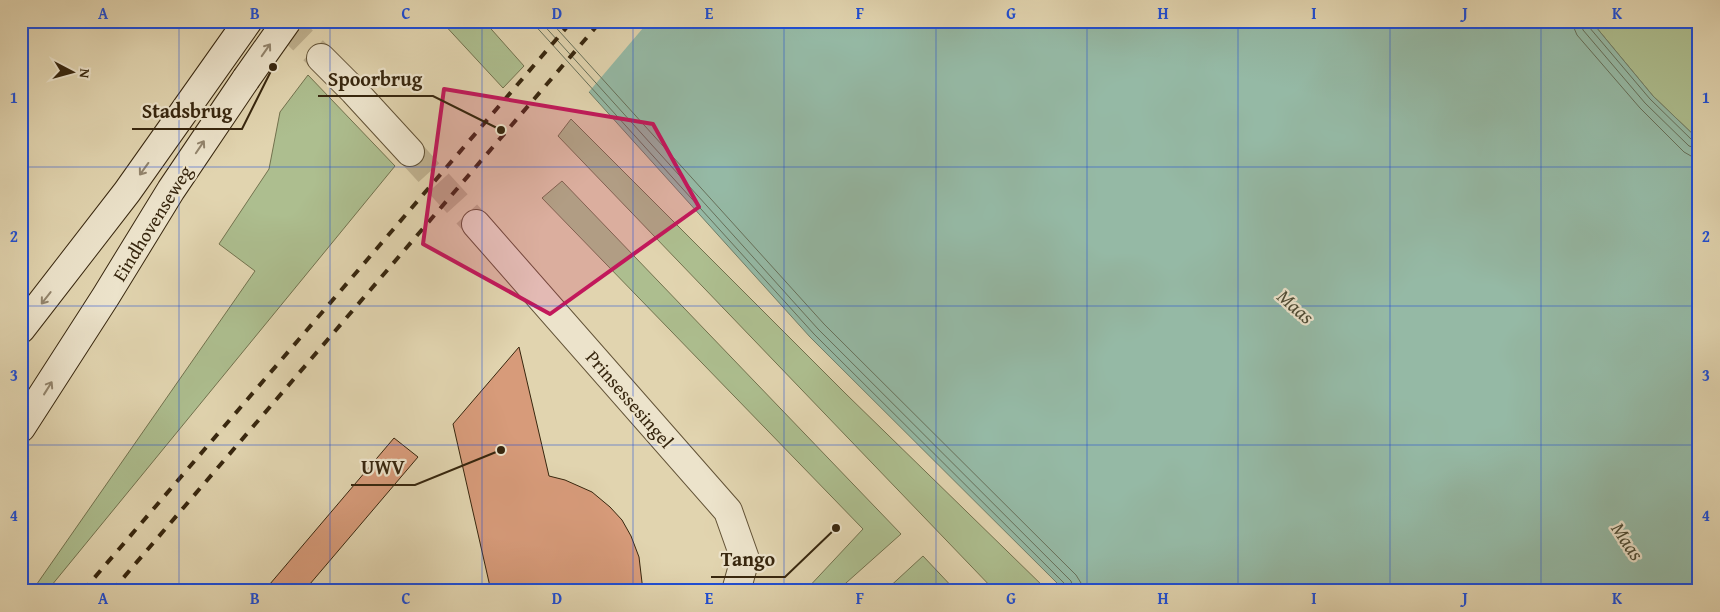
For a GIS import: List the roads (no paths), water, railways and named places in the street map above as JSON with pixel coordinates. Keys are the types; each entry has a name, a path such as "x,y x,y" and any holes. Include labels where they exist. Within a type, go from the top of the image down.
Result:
{"main road":[{"name":"Eindhovenseweg","path":"21,329 127,192 248,21"},
{"name":"Eindhovenseweg","path":"21,428 106,296 171,190 287,21"},
{"path":"321,58 410,152"},
{"name":"Prinsessesingel","path":"476,224 728,511 745,559 736,591"}],"water":[{"name":"Maas","path":"525,21 1591,21 1653,96 1699,140 1699,591 1065,591 810,337"}],"tunnel":[{"path":"283,21 321,58"},
{"path":"410,152 476,224"}],"railway":[{"path":"83,591 572,21"},
{"path":"112,591 601,21"}],"place":[{"name":"Stadsbrug","path":"273,67"},
{"name":"Spoorbrug","path":"501,130"},
{"name":"UWV","path":"501,450"},
{"name":"Tango","path":"836,528"}]}
